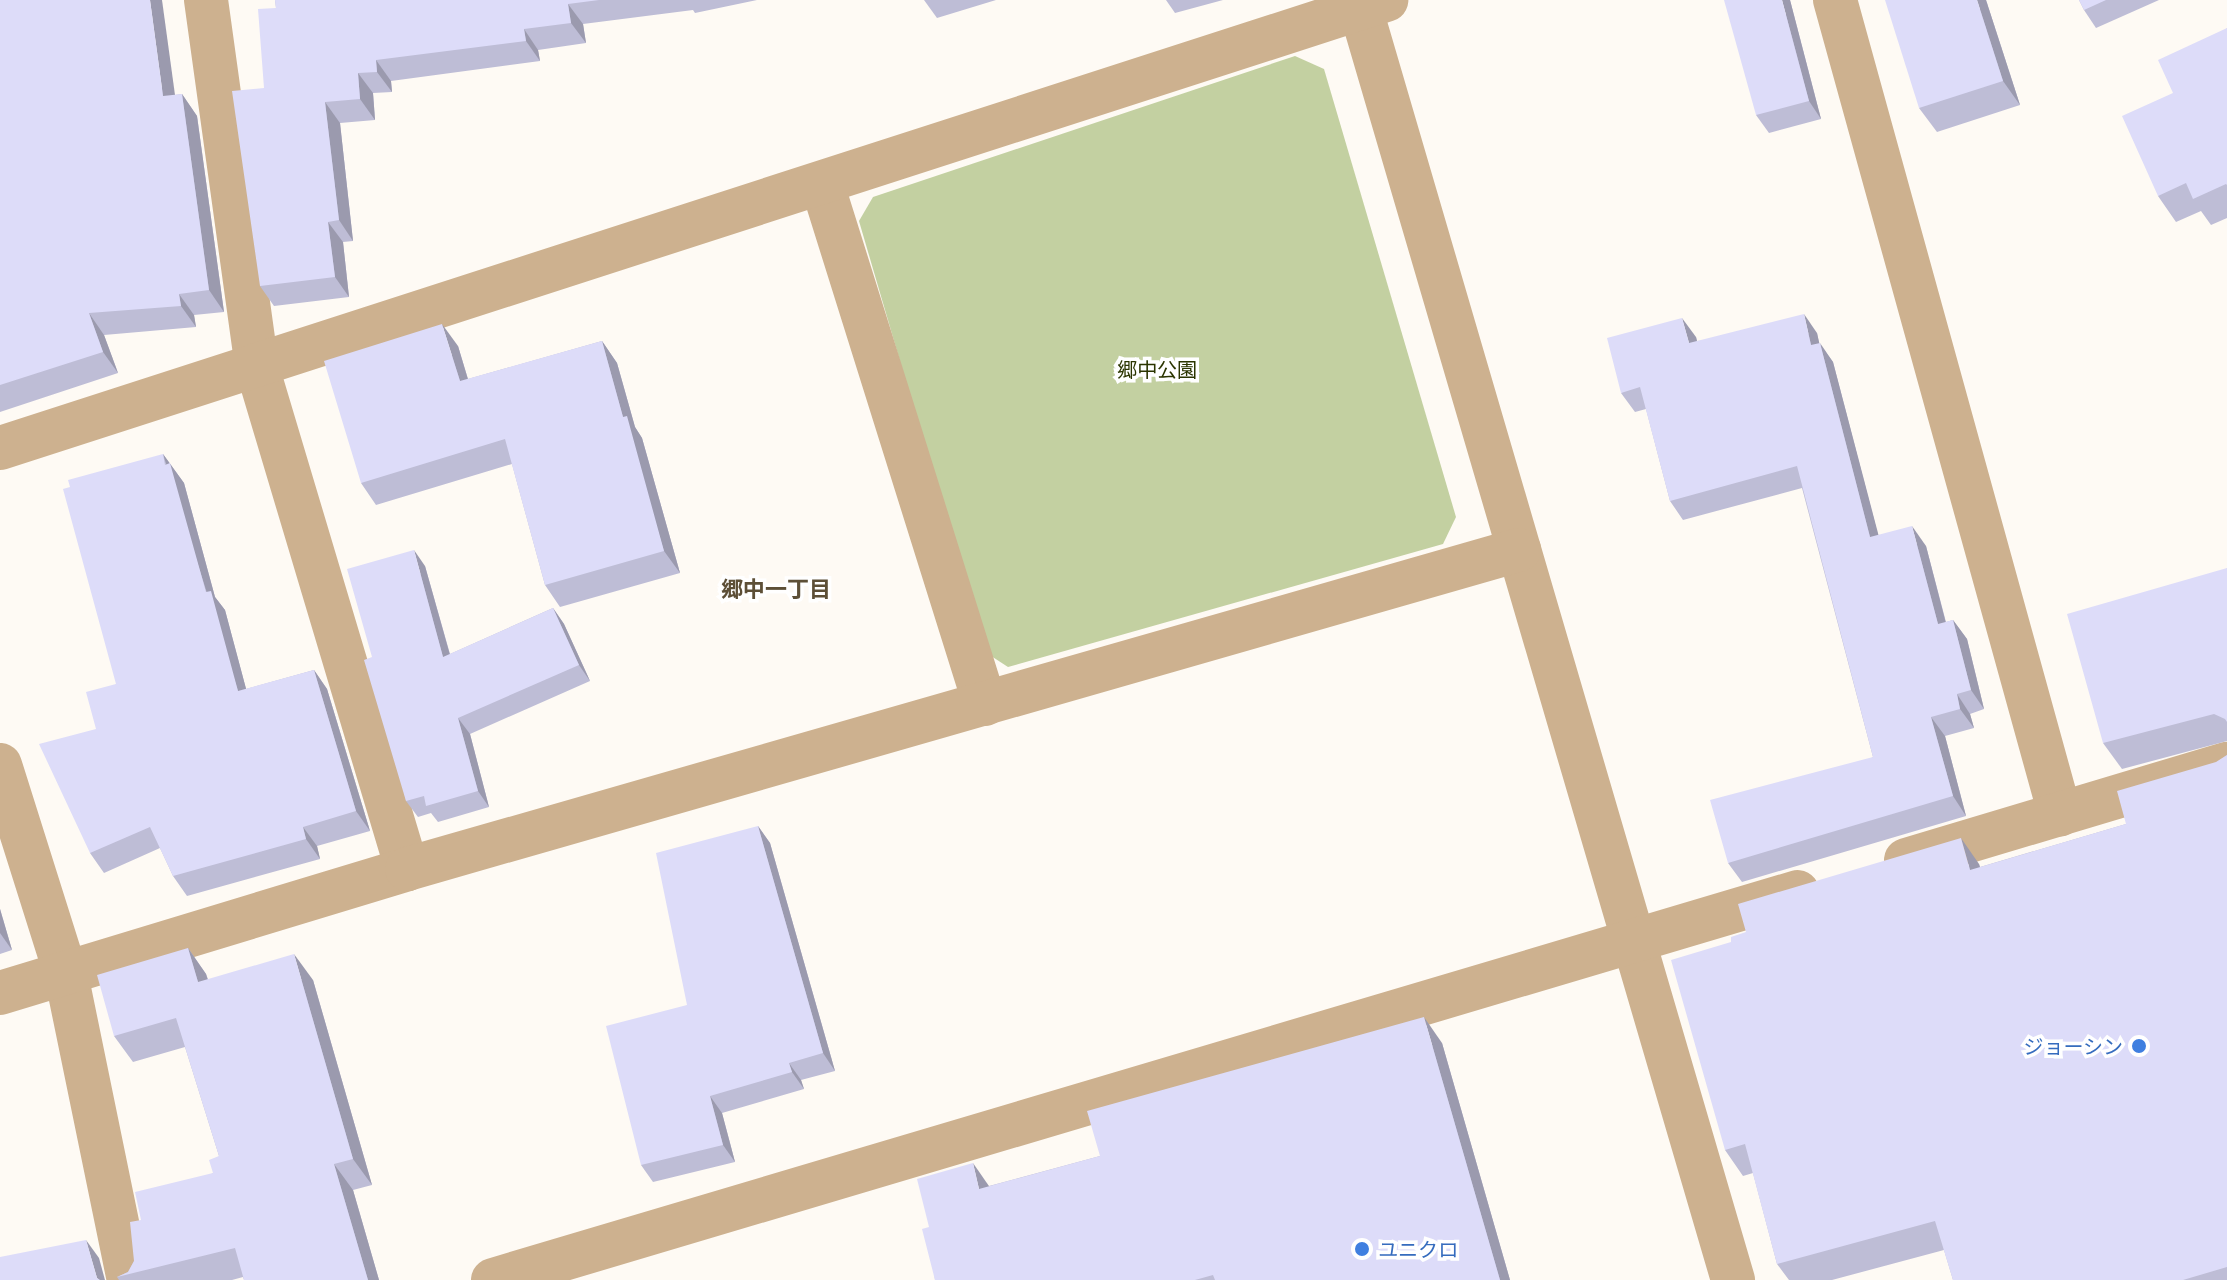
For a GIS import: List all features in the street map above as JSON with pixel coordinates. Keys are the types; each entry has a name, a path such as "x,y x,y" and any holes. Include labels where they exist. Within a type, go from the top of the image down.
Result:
{"street":[{"path":"206,0 257,367 407,869"},
{"path":"1835,0 2060,814"},
{"path":"0,448 822,184 1368,3 1519,550 1733,1280"},
{"path":"822,184 985,704"},
{"path":"0,993 407,869 1519,550"},
{"path":"493,1280 2227,764"},
{"path":"0,765 66,974 129,1280"}],"green space":[{"name":"郷中公園","path":"1295,56 1324,69 1456,517 1443,544 1008,667 985,652 859,221 873,197"}],"building":[{"path":"0,0 150,0 163,96 182,94 209,290 179,294 181,306 89,313 103,352 0,385"},
{"path":"275,0 599,0 568,4 571,23 524,29 526,41 376,60 377,72 358,73 360,99 325,102 339,220 328,222 335,277 260,286 232,91 264,88 258,9 276,8"},
{"path":"1724,0 1782,0 1809,101 1756,115"},
{"path":"1885,0 1977,0 2003,81 1919,108"},
{"path":"2079,0 2106,0 2084,10"},
{"path":"2227,28 2227,185 2193,199 2186,183 2158,196 2122,116 2173,93 2158,60"},
{"path":"1804,314 1811,345 1820,343 1870,537 1912,526 1938,624 1953,620 1971,690 1957,694 1960,709 1931,717 1953,796 1728,863 1710,800 1873,757 1797,466 1670,501 1640,387 1621,393 1607,338 1682,318 1689,343"},
{"path":"442,324 460,381 602,341 623,417 627,416 664,551 545,585 505,439 361,483 324,361"},
{"path":"163,454 165,465 170,463 206,592 211,591 238,691 314,670 356,811 303,827 306,839 173,876 150,827 90,853 39,744 96,729 86,692 116,684 63,489 70,487 68,480"},
{"path":"414,550 443,657 553,608 579,665 458,718 478,791 426,806 424,796 406,801 364,660 372,657 347,569"},
{"path":"2227,568 2227,722 2214,714 2103,743 2067,614"},
{"path":"2227,755 2227,1267 2183,1280 1953,1280 1935,1221 1777,1264 1745,1144 1725,1150 1671,960 1731,942 1731,937 1746,932 1738,904 1961,838 1970,870 2126,824 2117,791 2216,762"},
{"path":"758,826 823,1053 789,1063 792,1072 710,1096 723,1145 641,1165 606,1026 687,1005 656,853"},
{"path":"188,948 198,982 294,954 353,1159 334,1164 368,1280 244,1280 235,1248 117,1277 128,1272 134,1261 130,1222 141,1220 135,1192 213,1173 209,1160 219,1156 176,1018 114,1036 97,975"},
{"path":"1424,1017 1500,1280 1215,1280 1213,1275 1195,1280 935,1280 922,1229 929,1227 917,1179 973,1163 979,1189 1100,1156 1087,1111"},
{"path":"86,1240 100,1280 0,1280 0,1257"}],"place":[{"name":"ジョーシン","path":"2139,1046"},
{"name":"ユニクロ","path":"1362,1249"}],"district":[{"name":"郷中一丁目","path":"776,590"}]}
